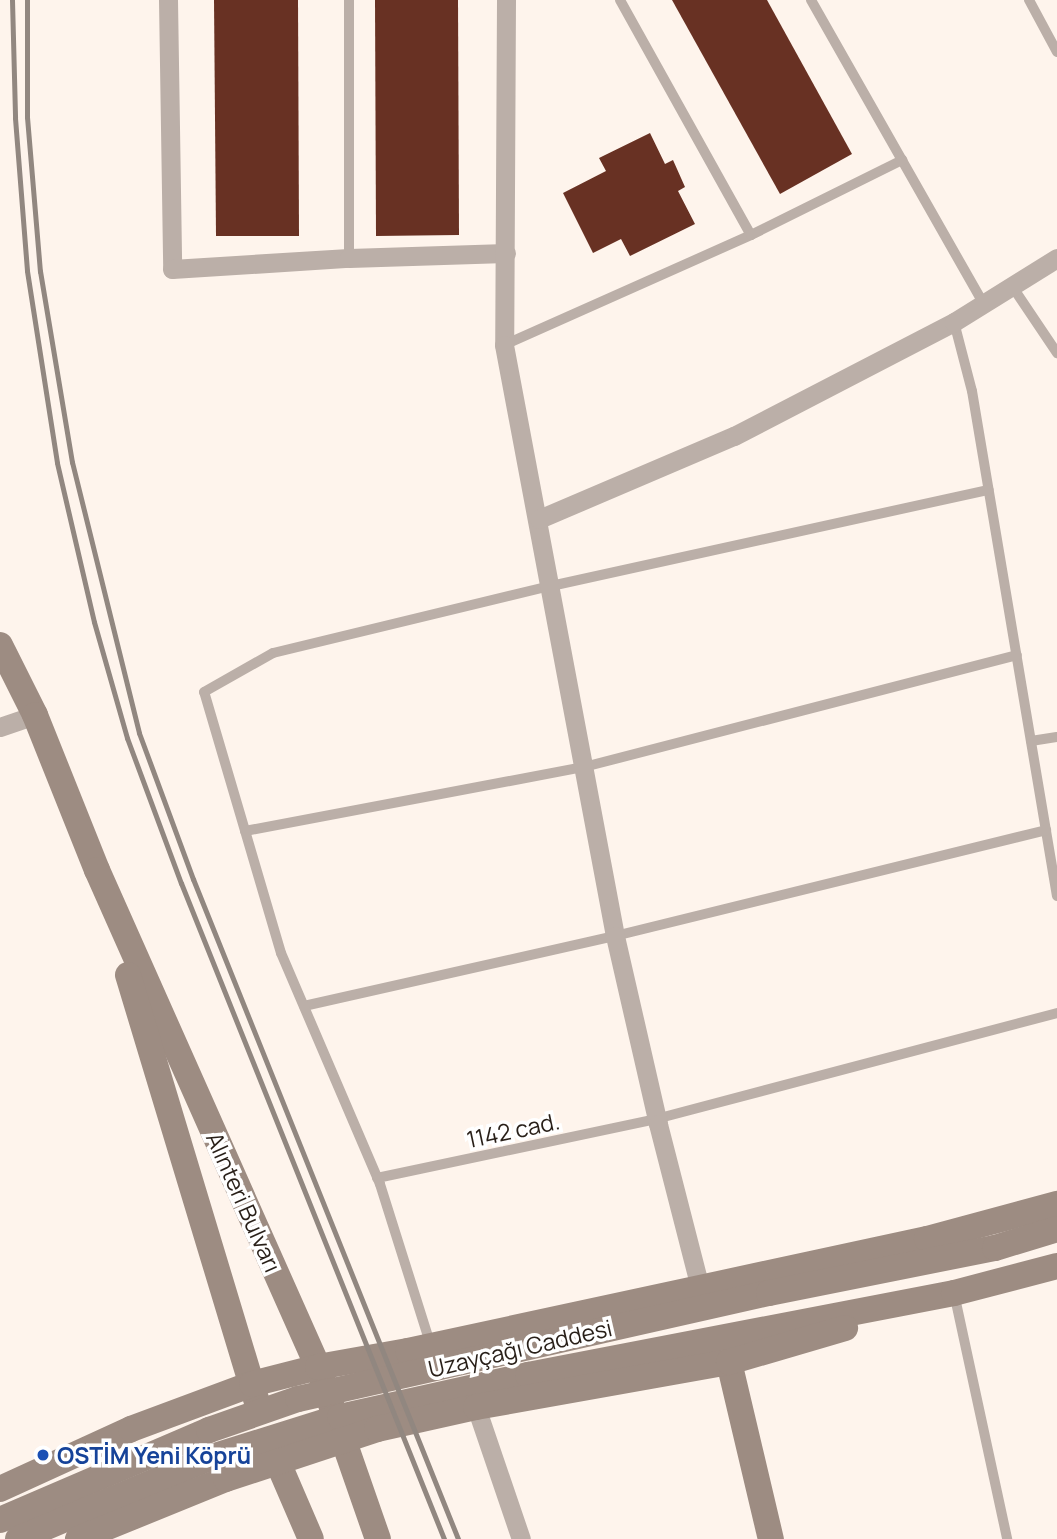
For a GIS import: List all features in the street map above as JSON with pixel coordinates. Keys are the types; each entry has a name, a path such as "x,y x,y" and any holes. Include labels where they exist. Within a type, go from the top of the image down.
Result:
{"main road":[{"name":"Alınteri Bulvarı","path":"0,645 36,715 97,870 318,1367 378,1539"},
{"name":"Alınteri Bulvarı","path":"97,870 276,1462 312,1539"},
{"path":"1,1485 131,1429 252,1384 318,1367 420,1349 927,1239 1057,1205"},
{"name":"Uzayçağı Caddesi","path":"0,1520 209,1430 298,1399 769,1293 995,1248 1057,1229"},
{"name":"Uzayçağı Caddesi","path":"18,1539 212,1457 340,1417 449,1392 954,1293 1057,1266"},
{"path":"78,1539 276,1462 377,1429 477,1407 729,1362 954,1293"},
{"path":"729,1362 772,1539"}],"street":[{"path":"168,0 172,269 349,258 506,253"},
{"path":"506,0 504,345 615,936 656,1119 700,1287"},
{"path":"539,520 734,436 954,322 1057,258"},
{"path":"0,727 36,715"},
{"path":"477,1407 521,1539"}],"lane":[{"path":"349,0 349,258"},
{"path":"620,0 751,235"},
{"path":"811,0 984,304"},
{"path":"1029,0 1057,52"},
{"path":"504,345 751,235 902,160"},
{"path":"1012,286 1057,354"},
{"path":"954,322 972,391 1057,896"},
{"path":"420,1349 377,1178 281,953 204,692 273,653 551,586 989,490"},
{"path":"245,831 584,767 1017,655"},
{"path":"1031,741 1057,737"},
{"path":"304,1006 615,936 1046,830"},
{"name":"1142 cad.","path":"377,1178 656,1119 1057,1013"},
{"path":"954,1293 1007,1539"}],"building":[{"path":"214,0 298,0 299,236 216,236"},
{"path":"375,0 458,0 459,235 376,236"},
{"path":"672,0 767,0 852,154 780,194"},
{"path":"650,133 665,164 673,160 685,187 678,191 695,224 630,256 621,239 593,253 563,193 606,171 599,158"}],"railway":[{"path":"12,0 15,118 27,271 57,463 94,622 127,738 181,883 444,1539"},
{"path":"27,0 27,117 40,271 72,462 139,733 193,879 458,1539"}],"place":[{"name":"OSTİM Yeni Köprü","path":"43,1455"}]}
